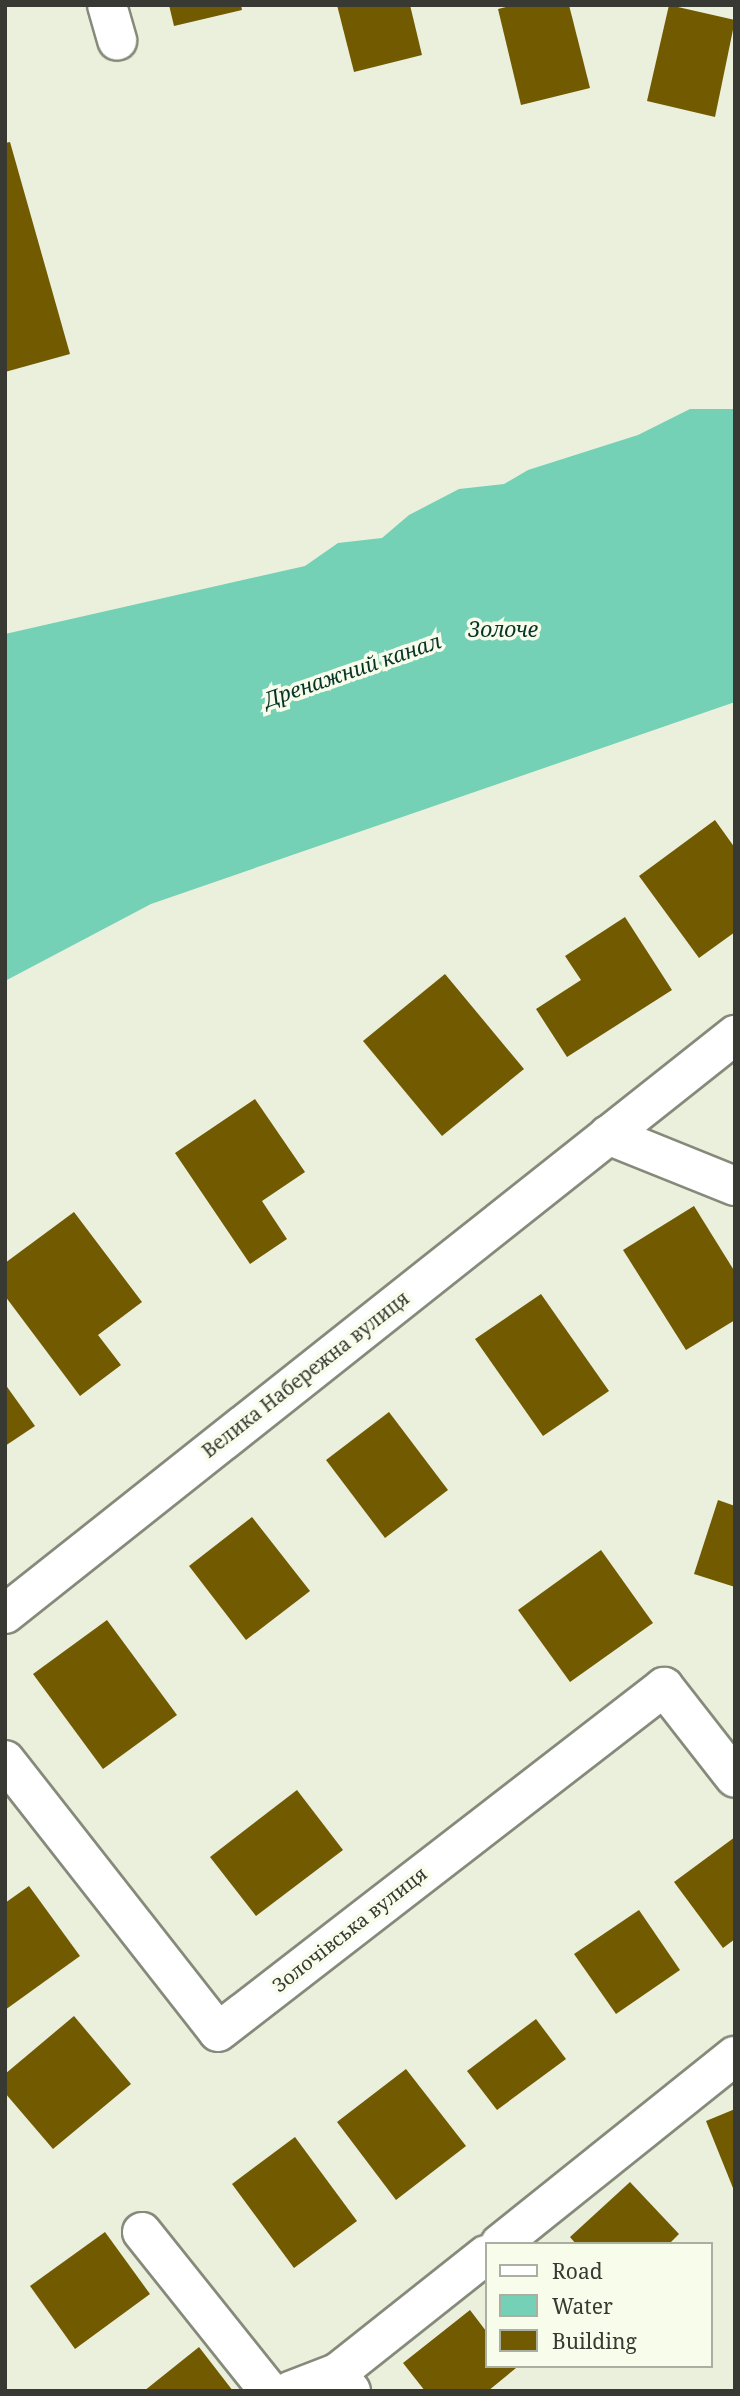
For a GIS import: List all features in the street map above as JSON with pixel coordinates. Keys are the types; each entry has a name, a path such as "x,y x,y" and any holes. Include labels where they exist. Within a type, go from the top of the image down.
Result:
{"street":[{"name":"Велика Набережна вулиця","path":"5,1614 735,1035"},
{"path":"608,1135 735,1186"},
{"name":"Золочівська вулиця","path":"5,1760 218,2032 664,1687 735,1778"},
{"path":"502,2242 735,2056"},
{"path":"142,2232 269,2391"},
{"path":"290,2391 344,2382 484,2257"}],"water":[{"name":"Золоче","path":"690,409 735,409 735,702 151,904 5,981 5,634 305,566 338,543 382,538 409,515 459,489 504,484 528,470 638,435"}],"building":[{"path":"169,5 241,5 242,10 174,26"},
{"path":"337,5 410,5 422,55 354,72"},
{"path":"514,5 569,5 590,88 521,105 498,9"},
{"path":"669,5 735,20 715,117 647,101"},
{"path":"10,142 70,354 5,372 5,143"},
{"path":"715,820 735,848 735,932 699,958 639,876"},
{"path":"625,917 672,990 567,1057 536,1009 581,980 565,956"},
{"path":"445,974 524,1069 442,1136 363,1041"},
{"path":"255,1099 305,1172 262,1201 287,1239 250,1264 175,1153"},
{"path":"694,1206 735,1272 735,1320 686,1350 623,1250"},
{"path":"74,1212 142,1302 98,1335 121,1365 80,1396 5,1296 5,1263"},
{"path":"541,1294 609,1391 543,1436 475,1339"},
{"path":"5,1384 35,1426 5,1446"},
{"path":"389,1412 448,1490 385,1538 326,1460"},
{"path":"718,1500 735,1506 735,1587 694,1574"},
{"path":"252,1517 310,1591 246,1640 189,1566"},
{"path":"601,1550 653,1623 570,1682 518,1610"},
{"path":"107,1620 177,1715 103,1769 33,1674"},
{"path":"297,1790 343,1850 256,1916 210,1857"},
{"path":"735,1837 735,1939 723,1948 674,1882"},
{"path":"29,1886 80,1956 5,2010 5,1903"},
{"path":"639,1910 680,1970 616,2014 574,1954"},
{"path":"74,2016 131,2084 53,2149 5,2093 5,2074"},
{"path":"536,2019 566,2059 497,2110 467,2071"},
{"path":"406,2069 466,2146 396,2200 337,2122"},
{"path":"735,2109 735,2193 706,2121"},
{"path":"295,2137 357,2221 294,2268 232,2184"},
{"path":"630,2182 679,2234 671,2242 574,2242 570,2237"},
{"path":"105,2232 150,2294 75,2349 30,2286"},
{"path":"470,2310 484,2328 484,2368 516,2368 488,2391 425,2391 403,2363"},
{"path":"199,2347 233,2391 144,2391"}],"water label":[{"name":"Дренажний канал","path":"352,670"}]}
